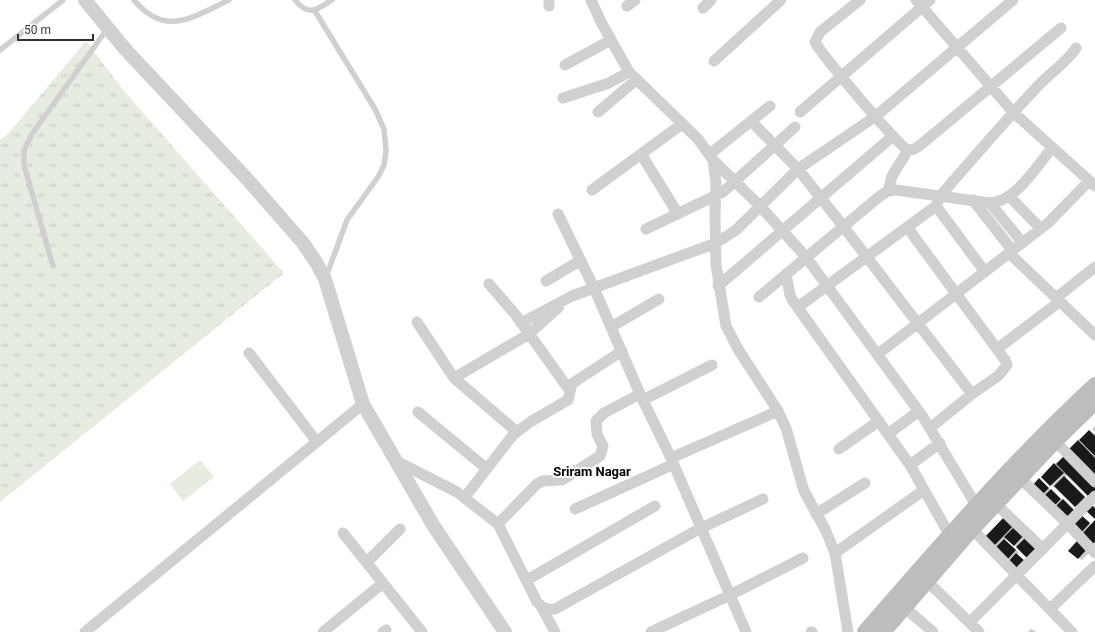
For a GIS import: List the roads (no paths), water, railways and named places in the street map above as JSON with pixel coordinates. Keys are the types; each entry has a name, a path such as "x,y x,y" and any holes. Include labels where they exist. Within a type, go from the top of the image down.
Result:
{"main road":[{"path":"883,632 926,580 967,524 976,505 1044,434 1095,384"},
{"path":"865,632 949,534 967,524 996,504 1055,441 1094,406"}],"street":[{"path":"85,0 125,49 248,180 302,243 316,262 325,279 363,404 433,525 505,632"},
{"path":"591,0 611,40 632,76 682,124 760,206 806,257 828,285 919,411 940,443 976,505"},
{"path":"714,61 780,0"},
{"path":"860,0 820,32 815,42 841,76 893,136 908,150"},
{"path":"521,323 572,296 674,257 716,243 736,230 798,169 876,116 1013,0"},
{"path":"800,112 923,2 957,47 1013,112 1092,183 1052,219 878,354"},
{"path":"908,150 915,149 924,142 1061,28"},
{"path":"565,65 611,40"},
{"path":"798,307 936,206 941,195 1013,112 1051,72 1073,54 1076,48"},
{"path":"563,98 632,76"},
{"path":"598,112 632,76"},
{"path":"712,157 751,121 770,106"},
{"path":"751,121 776,145 822,198 972,394"},
{"path":"592,190 682,124"},
{"path":"646,229 716,197 736,181 795,127"},
{"path":"718,286 783,232 893,136"},
{"path":"759,297 880,196 888,191 896,190 941,195 990,203 1002,201 1010,197 1052,148"},
{"path":"888,191 892,176 908,150"},
{"path":"640,154 678,214"},
{"path":"712,157 716,183 718,286 726,326 778,411 786,428 800,481 835,553 848,632"},
{"path":"1010,197 1040,228"},
{"path":"973,200 1011,251 1058,300 1095,335"},
{"path":"990,203 1022,242"},
{"path":"936,206 985,272"},
{"path":"558,214 581,260 642,397 673,461 746,632"},
{"path":"907,227 997,349 1007,365 1004,371 972,394 930,428"},
{"path":"546,281 581,260"},
{"path":"997,349 1058,300 1095,267"},
{"path":"786,274 790,295 910,465 949,534"},
{"path":"489,284 521,323 570,391"},
{"path":"454,378 529,334 572,296"},
{"path":"611,327 659,299"},
{"path":"417,322 454,378 517,432"},
{"path":"465,497 517,432 530,422 568,400 570,391 576,381 622,351"},
{"path":"249,353 317,442"},
{"path":"498,524 537,484 543,481 562,480 600,456 603,446 597,434 596,421 604,413 712,366"},
{"path":"86,632 363,404"},
{"path":"575,509 778,411"},
{"path":"888,434 919,411"},
{"path":"418,412 487,469"},
{"path":"839,449 879,421"},
{"path":"1055,441 1095,482"},
{"path":"910,465 940,443"},
{"path":"396,461 457,492 498,524 555,632"},
{"path":"1020,478 1068,524 1095,553"},
{"path":"816,514 865,483"},
{"path":"835,553 924,490"},
{"path":"970,622 1095,496"},
{"path":"541,606 549,610 555,609 701,528 763,499"},
{"path":"996,504 1043,549"},
{"path":"527,580 655,506"},
{"path":"967,524 1072,632"},
{"path":"366,562 400,529"},
{"path":"343,532 422,632"},
{"path":"651,632 730,595 803,558"},
{"path":"1050,609 1095,566"},
{"path":"926,580 979,632"},
{"path":"323,632 383,583"},
{"path":"904,606 932,632"}],"lane":[{"path":"0,50 63,0"},
{"path":"134,0 150,16 162,22 174,22 199,14 230,0"},
{"path":"295,0 307,10 315,10 332,0"},
{"path":"315,10 375,109 384,129 386,152 384,165 378,177 347,220 325,279"},
{"path":"53,266 24,165 24,150 32,134 107,28"}],"district":[{"name":"Sriram Nagar","path":"592,471"}]}
